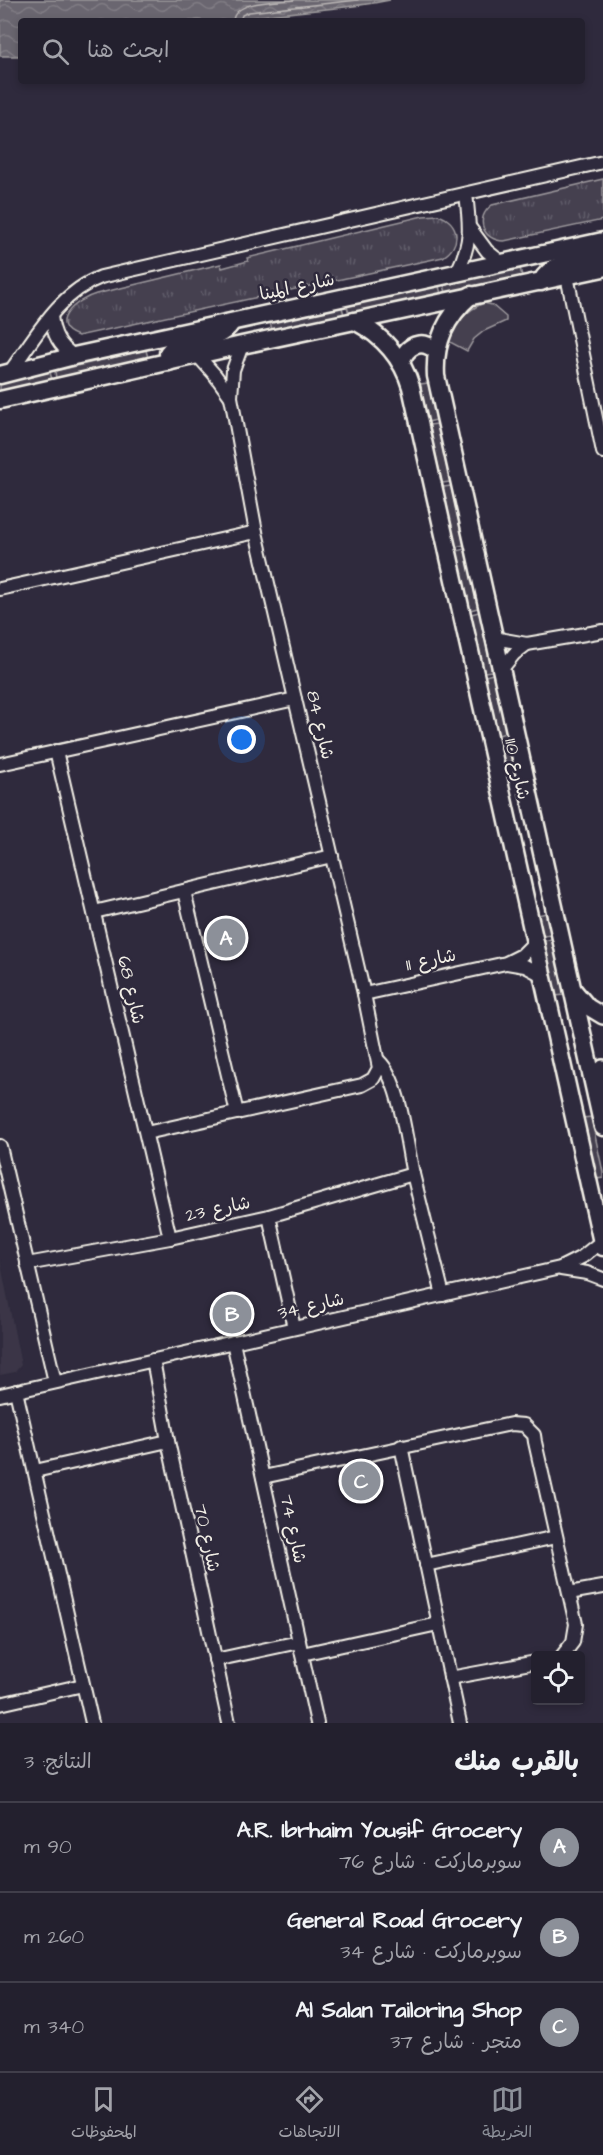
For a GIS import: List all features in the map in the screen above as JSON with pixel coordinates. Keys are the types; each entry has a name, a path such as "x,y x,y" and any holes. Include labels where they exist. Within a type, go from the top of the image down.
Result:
{"main road":[{"name":"شارع المينا","path":"4,374 74,356 603,241"},
{"path":"541,282 548,271 556,266 603,256"},
{"path":"0,400 242,345 603,268"},
{"name":"شارع 110","path":"471,295 451,315 439,338 436,351 437,382 603,1127"},
{"path":"169,363 168,353 173,348 218,336 233,321"},
{"name":"شارع 110","path":"355,321 386,343 401,363 414,398 602,1244"},
{"path":"401,363 406,351 417,344 429,346 436,351"},
{"path":"506,810 514,810 522,817 535,873 541,884 551,893"},
{"path":"564,1066 575,1074 584,1101 591,1101 596,1096"}],"street":[{"path":"4,374 69,295 84,284 101,277 603,162"},
{"path":"457,272 467,246 470,228 466,194"},
{"path":"470,228 487,251 502,263"},
{"path":"567,276 603,452"},
{"path":"51,316 59,344 74,356"},
{"name":"شارع 84","path":"242,345 233,370 231,397 256,532 379,1061 385,1067 395,1088 413,1174 443,1295"},
{"name":"شارع 84","path":"198,356 231,397"},
{"path":"0,589 256,532"},
{"path":"494,638 527,644 603,631"},
{"path":"501,670 514,654 527,644"},
{"path":"0,764 295,699"},
{"name":"شارع 68","path":"56,751 170,1238"},
{"path":"94,912 332,856"},
{"path":"184,891 237,1113"},
{"name":"شارع 11","path":"364,994 506,963 522,955 535,942"},
{"name":"شارع 11","path":"506,963 525,966 542,975"},
{"path":"572,987 583,1002 603,1016"},
{"path":"146,1133 368,1083 377,1074 379,1061"},
{"path":"596,1096 603,1068"},
{"path":"0,1146 4,1184 27,1264 55,1382"},
{"name":"شارع 23","path":"27,1264 170,1238 269,1216 413,1174"},
{"path":"269,1216 294,1328"},
{"name":"شارع 34","path":"0,1395 560,1268 602,1244"},
{"name":"شارع 34","path":"560,1268 603,1279"},
{"name":"شارع 74","path":"233,1342 317,1723"},
{"name":"شارع 70","path":"153,1360 168,1441 229,1723"},
{"path":"16,1391 92,1723"},
{"path":"264,1477 401,1446 511,1424 524,1425 534,1435 576,1624 581,1632 581,1642 577,1651"},
{"path":"35,1471 168,1441"},
{"path":"401,1446 460,1723"},
{"path":"426,1565 556,1537"},
{"path":"569,1593 603,1587"},
{"path":"215,1660 301,1648 438,1624"},
{"path":"566,1651 573,1642 576,1624"},
{"path":"450,1678 531,1663"},
{"path":"0,1704 83,1685"}],"shaded area":[{"path":"0,1260 21,1365 15,1372 0,1375"}],"green space":[{"path":"603,179 603,220 504,241 491,237 483,228 483,216 492,205"},
{"path":"438,215 451,223 456,234 453,246 443,257 78,336 64,325 64,319 74,306 96,294 221,264 222,268 248,261 247,258 423,216"},
{"path":"520,268 522,276 446,293 444,285"},
{"path":"439,286 441,294 349,314 347,306"},
{"path":"484,303 492,305 506,317 506,321 484,331 474,339 467,351 448,341 462,318"},
{"path":"342,307 344,315 272,330 270,322"},
{"path":"146,350 148,358 56,379 55,371"},
{"path":"50,372 52,380 0,391 0,383"},
{"path":"428,383 436,420 428,422 420,384"},
{"path":"437,424 450,482 442,483 429,425"},
{"path":"451,486 464,545 456,547 443,487"},
{"path":"465,549 478,608 470,610 457,551"},
{"path":"479,612 492,671 484,672 471,614"},
{"path":"493,674 506,733 498,735 485,676"},
{"path":"506,737 512,762 504,764 499,738"},
{"path":"546,913 551,935 543,936 538,915"},
{"path":"552,939 564,995 556,996 544,941"},
{"path":"591,1117 603,1172 603,1178 597,1179 583,1118"}],"water":[{"path":"0,0 390,0 252,18 18,18 18,56 0,56"}],"place":[{"name":"A.R. Ibrhaim Yousif Grocery","path":"226,938"},
{"name":"General Road Grocery","path":"232,1314"},
{"name":"Al Salan Tailoring Shop","path":"361,1481"}]}
